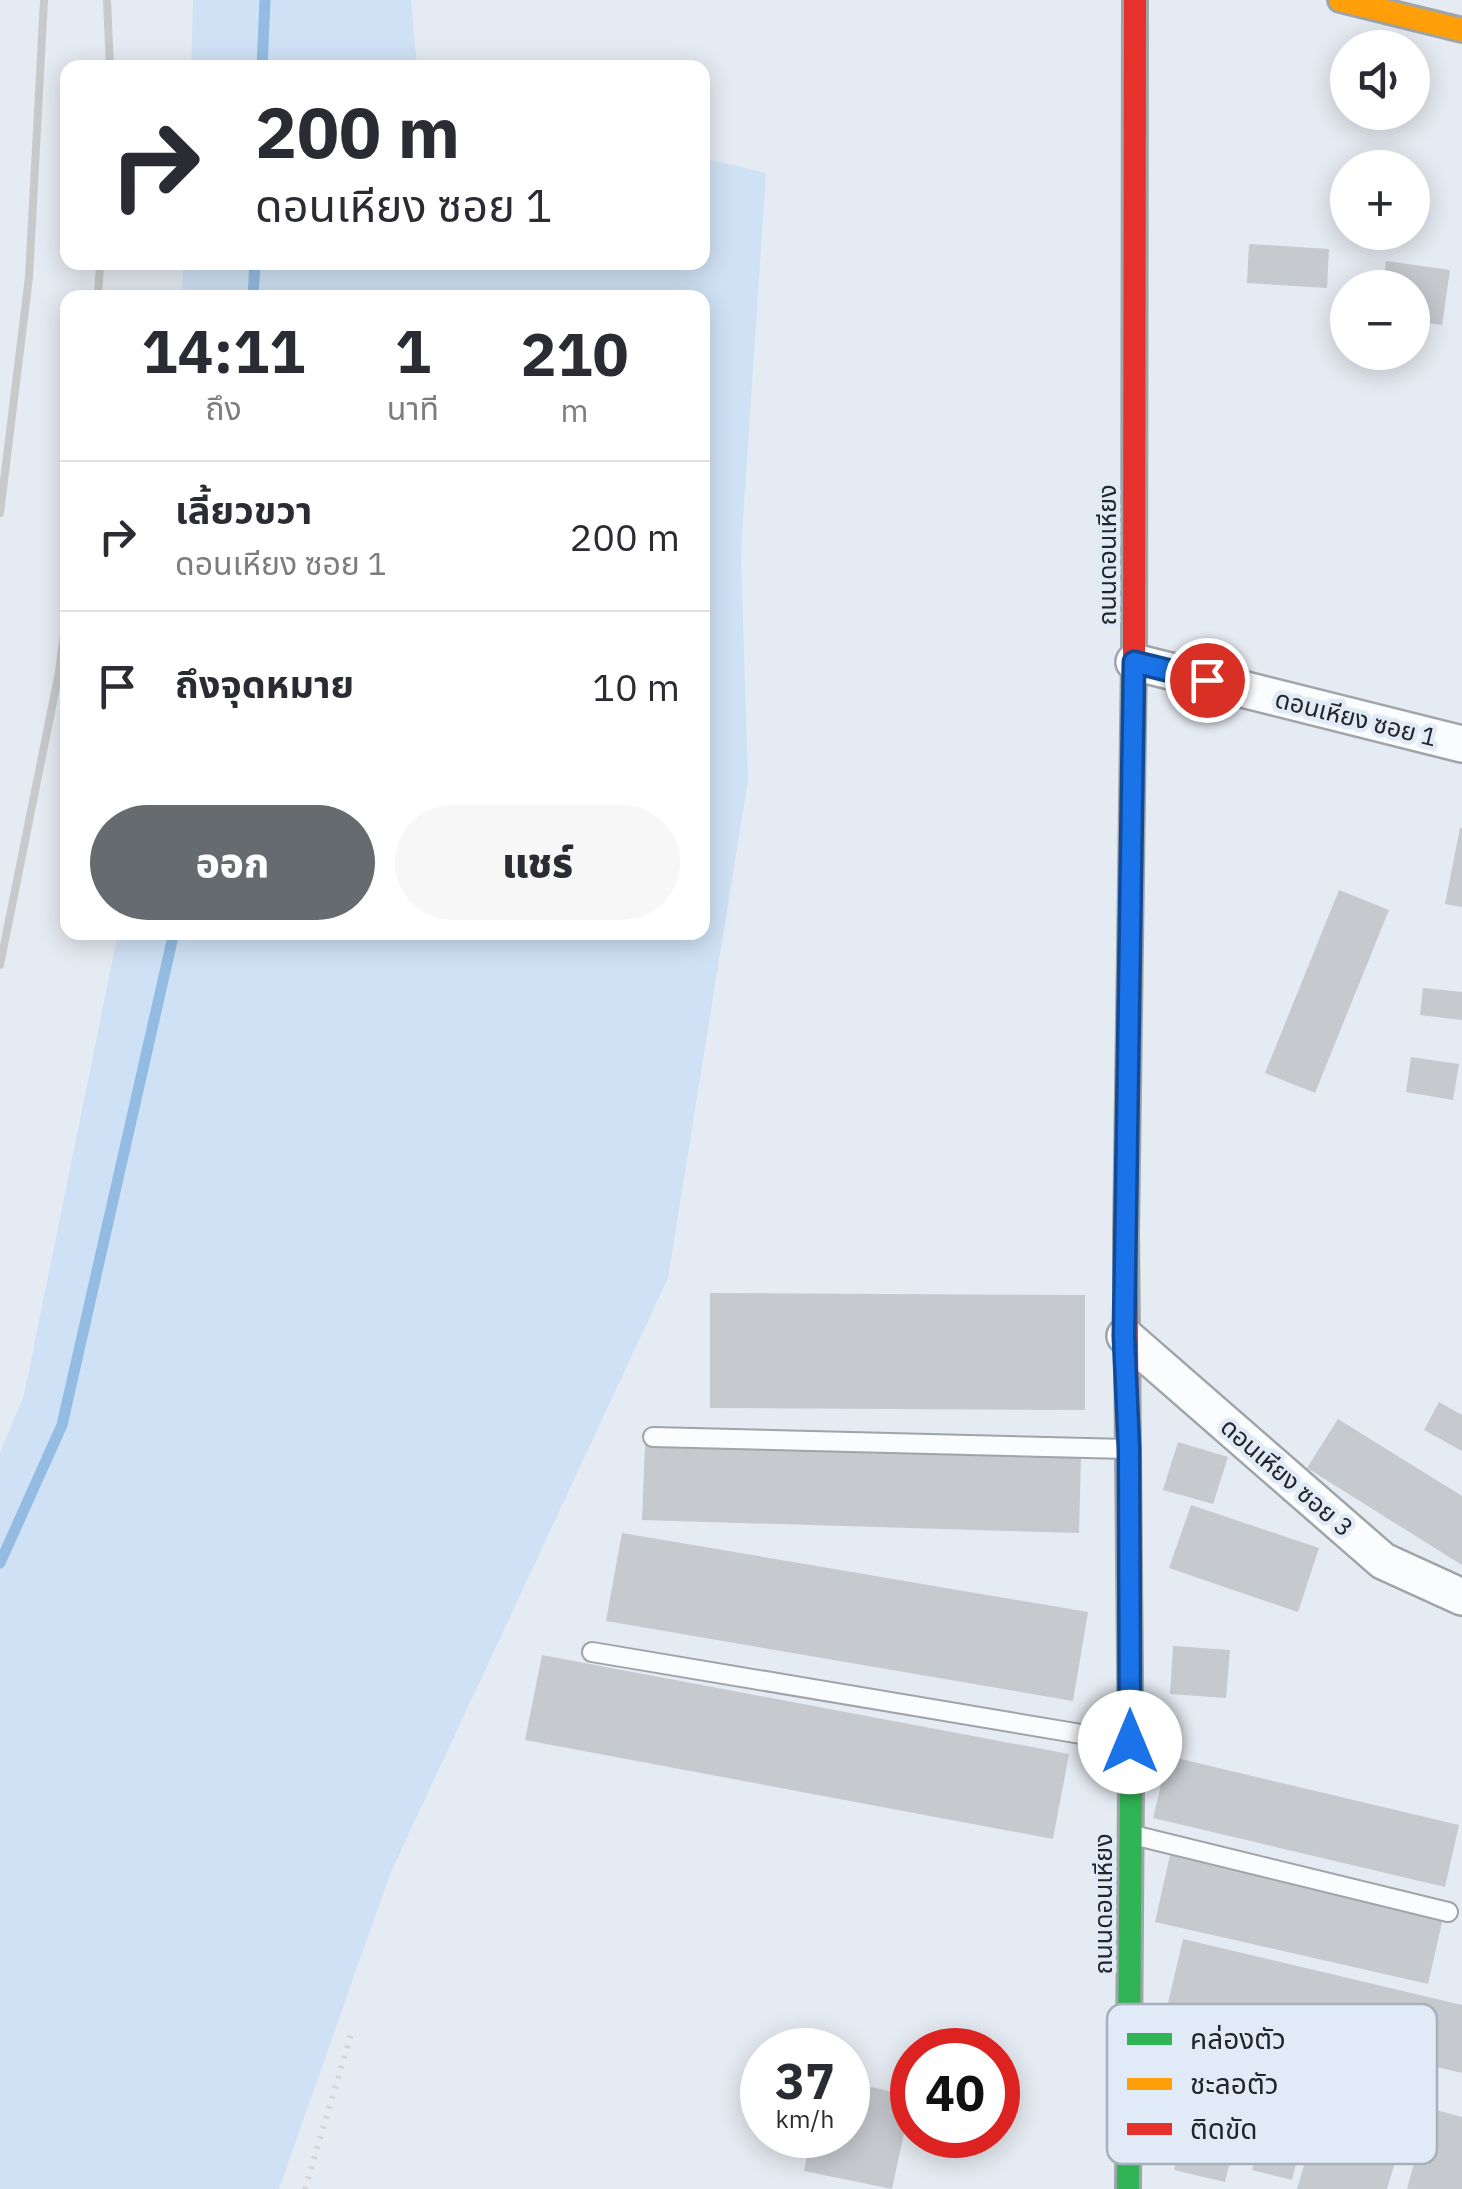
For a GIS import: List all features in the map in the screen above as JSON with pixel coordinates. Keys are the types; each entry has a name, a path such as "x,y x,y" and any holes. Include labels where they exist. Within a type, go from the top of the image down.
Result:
{"street":[{"name":"ถนนดอนเหียง","path":"1130,2004 1129,1449 1124,1336 1134,662 1135,0"},
{"path":"1340,0 1462,30"},
{"name":"ดอนเหียง ซอย 1","path":"1134,662 1462,744"},
{"name":"ดอนเหียง ซอย 3","path":"1124,1336 1383,1561 1462,1597"},
{"name":"ถนนดอนเหียง","path":"1128,2164 1128,2189"}],"lane":[{"path":"653,1437 1129,1449"},
{"path":"592,1652 1130,1742"},
{"path":"1131,1835 1448,1912"}],"path":[{"path":"306,2189 352,2031"}],"shaded area":[{"path":"193,0 411,0 416,60 191,60"},
{"path":"710,160 766,173 741,551 748,780 668,1278 390,1874 279,2189 0,2189 0,1453 24,1395 117,940 710,940 710,290 182,290 183,270 710,270"}],"building":[{"path":"1249,244 1329,249 1327,288 1247,283"},
{"path":"1386,261 1450,270 1442,325 1430,323 1430,270 1385,270"},
{"path":"1462,828 1462,907 1445,904"},
{"path":"1339,890 1389,910 1315,1093 1265,1073"},
{"path":"1423,988 1462,992 1462,1020 1420,1015"},
{"path":"1411,1057 1459,1064 1453,1100 1406,1092"},
{"path":"710,1293 1085,1295 1085,1410 710,1408"},
{"path":"1439,1402 1462,1415 1462,1451 1424,1430"},
{"path":"1338,1419 1462,1496 1462,1565 1307,1468"},
{"path":"1178,1442 1228,1457 1213,1504 1163,1490"},
{"path":"645,1443 1081,1456 1079,1533 642,1520"},
{"path":"1191,1505 1319,1548 1298,1612 1169,1568"},
{"path":"622,1533 1088,1612 1073,1701 606,1621"},
{"path":"1173,1646 1230,1650 1226,1698 1170,1694"},
{"path":"542,1655 1069,1754 1053,1839 525,1740"},
{"path":"1168,1756 1459,1825 1445,1887 1153,1818"},
{"path":"1170,1855 1443,1918 1428,1984 1155,1922"},
{"path":"1183,1939 1462,2005 1462,2073 1437,2067 1437,2004 1168,2003"},
{"path":"870,2087 890,2091 890,2158 899,2158 892,2189 804,2171 807,2158 870,2158"},
{"path":"1437,2110 1462,2117 1462,2189 1407,2189 1414,2164 1437,2164"},
{"path":"1175,2164 1229,2164 1225,2182 1174,2170"},
{"path":"1253,2164 1296,2164 1292,2180 1252,2170"},
{"path":"1304,2164 1394,2164 1387,2189 1297,2189"}],"waterway":[{"path":"262,60 265,0"},
{"path":"253,290 255,270"},
{"path":"0,1563 62,1425 172,940"}],"railway":[{"path":"0,513 29,277 44,0"},
{"path":"107,0 110,60"},
{"path":"98,290 100,270"},
{"path":"0,965 60,664"}],"traffic: fast":[{"path":"1129,2004 1131,1782"},
{"path":"1128,2164 1128,2189"}],"traffic: slow":[{"path":"1340,0 1462,30"},
{"path":"1126,1234 1134,657"}],"traffic: jam":[{"path":"1134,657 1135,0"},
{"path":"1126,1234 1131,1782"}],"route":[{"path":"1130,1742 1129,1449 1124,1336 1134,662 1207,680"}]}
